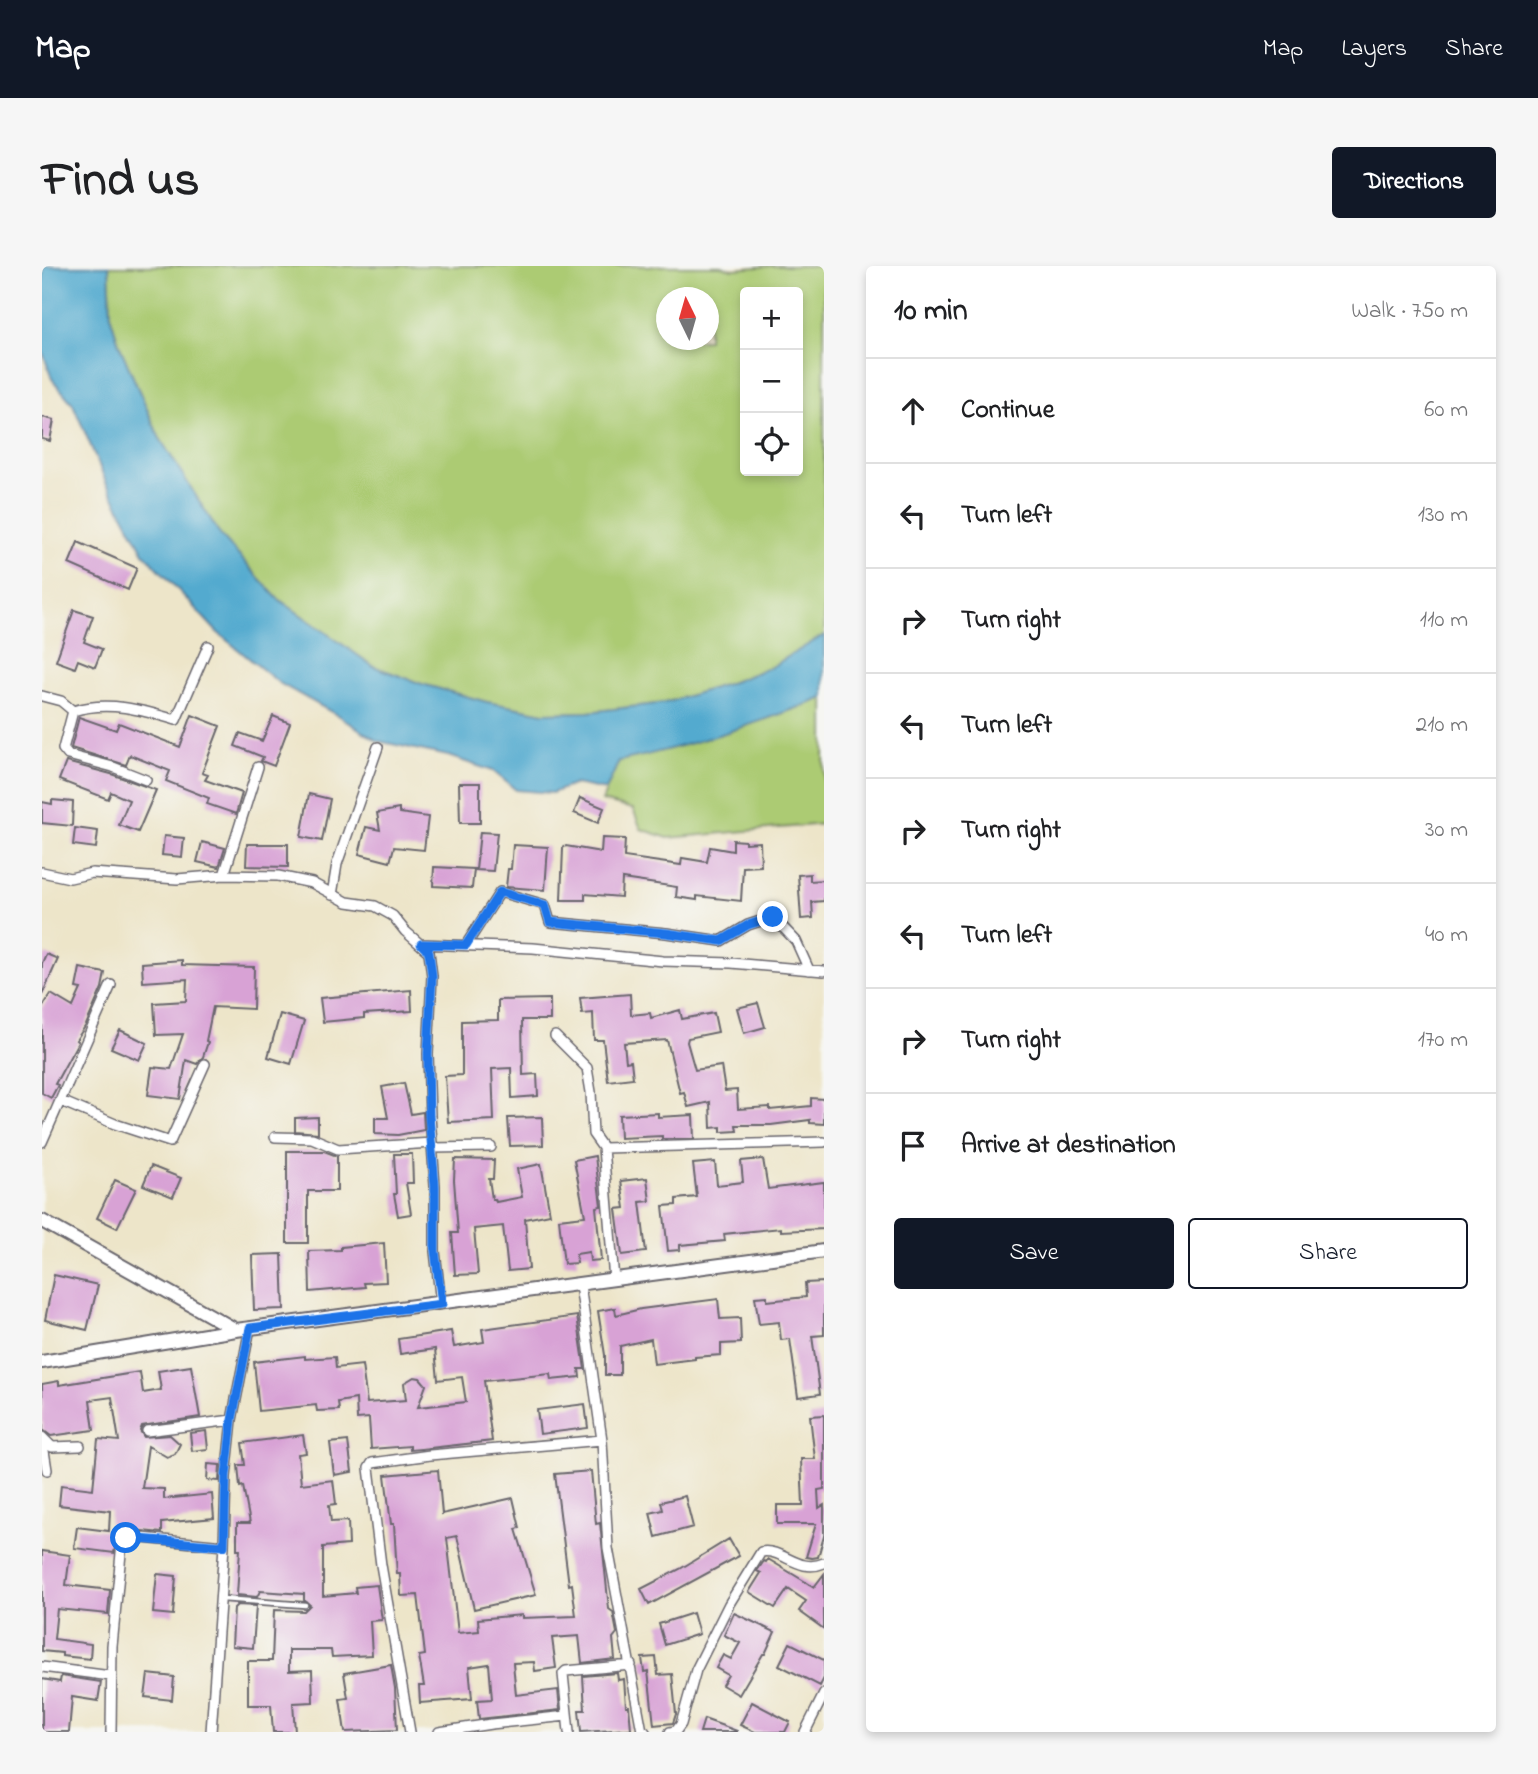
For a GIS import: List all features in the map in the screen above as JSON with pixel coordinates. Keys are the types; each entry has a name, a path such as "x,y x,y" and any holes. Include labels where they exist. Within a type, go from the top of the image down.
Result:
{"street":[{"path":"73,711 88,707 132,707 176,720 208,646"},
{"path":"42,696 61,701 73,711"},
{"path":"73,711 62,749 68,755 113,767 146,780"},
{"path":"332,895 337,864 378,747"},
{"path":"224,875 258,767"},
{"path":"42,872 70,878 92,873 177,879 224,875 278,876 312,883 347,902 375,906 393,916 405,931 429,952 432,976 428,1054 435,1251 442,1304"},
{"path":"466,945 500,892 545,905 550,922 721,941 748,925 773,917 796,942 809,970"},
{"path":"421,944 533,948 663,961 731,963 824,971"},
{"path":"42,1142 111,985"},
{"path":"555,1036 587,1068 593,1134 603,1148 614,1280"},
{"path":"61,1101 115,1124 170,1142 205,1063"},
{"path":"275,1138 312,1138 338,1149 432,1145 491,1147"},
{"path":"603,1148 824,1142"},
{"path":"42,1221 236,1330"},
{"path":"42,1362 250,1328 824,1251"},
{"path":"580,1285 602,1440 608,1548 642,1731 645,1732"},
{"path":"211,1732 221,1599 226,1476 232,1420 250,1328"},
{"path":"146,1431 232,1420"},
{"path":"42,1438 52,1447 80,1446"},
{"path":"42,1438 47,1469"},
{"path":"410,1732 382,1565 369,1468 372,1463 430,1455 602,1440"},
{"path":"111,1732 112,1646 122,1543 126,1538 224,1546"},
{"path":"670,1732 676,1731 681,1724 696,1670 729,1604 761,1552 767,1551 824,1574"},
{"path":"808,1566 824,1563"},
{"path":"569,1732 564,1674 566,1671 631,1665"},
{"path":"42,1667 111,1676"},
{"path":"805,1732 824,1694"},
{"path":"439,1732 567,1716"}],"lane":[{"path":"221,1599 304,1605"}],"green space":[{"path":"109,266 721,266 733,269 824,266 824,635 771,667 727,684 665,703 588,712 544,713 487,702 422,684 373,666 277,598 221,536 159,437 120,347 111,318"},
{"path":"824,698 824,824 668,838 641,829 633,809 602,801 618,761 722,734"}],"water":[{"path":"44,266 109,266 111,318 120,347 159,437 221,536 277,598 373,666 422,684 487,702 544,713 588,712 665,703 727,684 771,667 824,635 824,698 723,734 619,761 606,790 575,784 552,793 516,790 493,771 448,756 378,741 279,683 217,632 144,553 107,484 73,404 52,379 42,350"}],"building":[{"path":"42,417 54,420 50,441 42,439"},
{"path":"78,542 137,568 128,590 69,564"},
{"path":"74,610 93,616 84,642 102,649 95,667 78,660 75,668 56,661"},
{"path":"192,715 220,726 202,773 208,775 205,780 242,793 236,814 207,804 209,798 166,781 170,771 130,755 126,765 71,748 79,717 116,730 119,723 180,747"},
{"path":"273,716 290,723 274,766 261,761 263,757 235,746 240,733 262,741"},
{"path":"66,762 156,790 138,832 119,825 129,800 111,792 108,799 59,780"},
{"path":"459,783 480,783 480,823 460,823"},
{"path":"309,794 330,799 322,841 301,837"},
{"path":"580,798 604,808 598,823 574,813"},
{"path":"52,800 73,802 72,826 42,823 42,802 52,804"},
{"path":"399,809 399,813 428,817 424,850 394,847 390,862 359,854 366,827 380,830 377,813"},
{"path":"75,828 98,831 96,848 73,845"},
{"path":"480,832 497,833 493,871 476,870"},
{"path":"164,836 184,838 182,857 162,855"},
{"path":"602,838 625,839 624,857 681,865 682,858 707,862 710,847 733,851 733,840 745,843 760,842 761,866 743,867 741,901 697,896 697,900 676,897 677,887 622,879 621,897 585,894 585,900 561,900 563,848 566,846 601,852"},
{"path":"202,842 225,848 219,867 197,862"},
{"path":"247,844 288,844 288,867 246,866"},
{"path":"513,845 548,847 545,890 506,887"},
{"path":"434,867 474,869 472,888 433,886"},
{"path":"810,874 810,881 824,880 824,901 812,902 813,918 801,919 798,875"},
{"path":"46,954 58,959 42,995 42,963"},
{"path":"182,960 182,965 254,967 253,1009 213,1007 203,1057 197,1064 186,1060 180,1099 148,1095 152,1067 171,1069 183,1034 156,1035 154,1003 186,1001 187,979 143,982 142,963"},
{"path":"80,968 105,973 102,988 86,1025 76,1040 78,1042 55,1084 58,1085 51,1098 42,1093 42,1008 51,994 73,1007 81,989 76,988"},
{"path":"411,990 412,1011 364,1014 364,1018 323,1022 320,998"},
{"path":"630,994 631,1015 650,1013 651,1018 680,1010 682,1019 714,1013 718,1032 688,1038 687,1042 695,1070 721,1066 725,1091 737,1090 738,1109 770,1107 770,1110 811,1106 811,1098 824,1099 824,1124 810,1123 810,1120 771,1125 736,1125 737,1131 721,1132 721,1127 711,1128 710,1102 688,1107 684,1092 680,1093 667,1040 624,1043 626,1062 631,1061 633,1078 608,1081 603,1040 594,1040 593,1013 582,1014 580,998"},
{"path":"550,999 550,1020 522,1020 523,1075 537,1074 538,1096 512,1098 511,1068 492,1069 494,1120 448,1122 445,1076 462,1075 462,1021 498,1020 498,1000"},
{"path":"758,1003 765,1027 744,1033 737,1008"},
{"path":"280,1014 304,1021 291,1064 268,1057"},
{"path":"120,1030 147,1043 139,1060 111,1048"},
{"path":"404,1083 411,1114 423,1112 424,1130 398,1135 375,1134 375,1118 388,1118 382,1087"},
{"path":"658,1113 658,1117 693,1115 694,1139 662,1139 662,1136 620,1138 619,1115"},
{"path":"318,1117 318,1133 295,1131 295,1118"},
{"path":"542,1117 543,1145 510,1146 508,1118"},
{"path":"287,1151 324,1151 337,1156 337,1191 308,1191 308,1243 287,1243"},
{"path":"394,1154 412,1154 413,1183 406,1183 411,1214 398,1216 394,1194"},
{"path":"595,1156 601,1206 596,1207 601,1260 590,1261 589,1252 576,1254 577,1263 564,1264 559,1219 585,1216 574,1160"},
{"path":"455,1159 494,1160 493,1179 489,1179 492,1199 496,1202 522,1197 517,1169 541,1164 550,1214 525,1219 529,1269 508,1271 503,1226 474,1229 478,1274 455,1275 452,1233 458,1233"},
{"path":"763,1159 768,1189 824,1182 824,1229 781,1231 781,1228 724,1234 725,1241 680,1245 680,1250 668,1251 663,1206 676,1205 676,1199 697,1197 693,1164 715,1162 717,1185 743,1182 741,1161"},
{"path":"151,1166 181,1178 173,1197 143,1185"},
{"path":"647,1178 650,1201 640,1202 646,1252 622,1255 616,1209 625,1208 621,1181"},
{"path":"115,1180 136,1189 117,1228 97,1218"},
{"path":"384,1243 386,1282 364,1283 365,1287 310,1292 309,1251 341,1250 341,1247"},
{"path":"282,1254 284,1309 254,1310 252,1255"},
{"path":"54,1275 98,1285 87,1330 45,1320"},
{"path":"824,1282 824,1335 812,1336 820,1394 798,1397 790,1339 781,1340 779,1322 759,1324 755,1297 767,1296 767,1301 806,1297 805,1283"},
{"path":"718,1299 720,1319 740,1318 741,1343 721,1344 721,1355 654,1364 651,1339 620,1346 620,1375 605,1375 605,1355 598,1311 615,1308 616,1315"},
{"path":"577,1316 585,1369 579,1369 580,1377 551,1380 550,1374 484,1381 492,1441 410,1450 410,1446 371,1449 369,1418 357,1419 356,1399 338,1402 339,1410 317,1411 316,1405 259,1411 254,1362 305,1356 305,1359 335,1357 336,1368 362,1365 367,1403 406,1400 404,1383 414,1377 420,1378 426,1385 418,1407 466,1402 462,1377 438,1380 435,1349 400,1354 398,1339 451,1331 454,1347 484,1342 482,1329"},
{"path":"191,1366 200,1417 142,1426 140,1431 144,1437 170,1435 180,1444 175,1454 167,1457 148,1446 142,1488 164,1489 164,1499 212,1494 214,1518 162,1523 162,1533 132,1530 118,1533 114,1553 74,1548 77,1527 109,1531 110,1511 59,1505 61,1485 93,1489 98,1439 119,1441 112,1397 90,1400 94,1430 51,1436 43,1430 42,1384 59,1381 59,1385 140,1372 143,1393 161,1390 158,1371"},
{"path":"585,1404 588,1428 540,1434 537,1410"},
{"path":"824,1415 824,1489 818,1490 819,1508 824,1505 824,1536 818,1557 812,1558 806,1557 816,1524 777,1524 777,1505 803,1505 801,1459 815,1459 810,1416"},
{"path":"206,1431 208,1449 192,1451 190,1433"},
{"path":"303,1435 306,1453 298,1454 301,1484 333,1480 336,1504 329,1505 331,1522 348,1521 349,1545 323,1547 323,1596 356,1593 355,1587 377,1585 382,1620 370,1621 372,1655 332,1657 331,1650 289,1650 289,1671 312,1670 313,1702 293,1703 295,1732 273,1732 271,1705 248,1705 248,1661 272,1661 274,1610 304,1611 310,1605 304,1600 304,1594 260,1591 257,1597 237,1595 240,1549 237,1549 237,1523 250,1523 243,1486 240,1487 238,1465 245,1465 242,1443"},
{"path":"348,1441 352,1472 334,1475 330,1443"},
{"path":"208,1464 220,1465 219,1481 207,1480"},
{"path":"438,1470 442,1514 513,1498 520,1528 516,1529 536,1595 474,1609 457,1536 447,1538 458,1633 479,1631 478,1619 522,1615 522,1618 576,1616 572,1584 569,1585 555,1474 591,1471 596,1524 600,1523 609,1609 613,1612 617,1633 613,1638 615,1659 582,1663 579,1636 552,1638 556,1668 535,1671 534,1662 513,1663 516,1695 558,1690 560,1710 479,1719 477,1700 492,1699 489,1664 469,1667 472,1699 420,1703 419,1686 424,1686 419,1656 425,1655 418,1595 401,1596 394,1524 391,1524 385,1475"},
{"path":"685,1496 693,1527 656,1537 650,1513 663,1510 661,1502"},
{"path":"729,1539 739,1556 649,1605 641,1589"},
{"path":"42,1551 70,1555 66,1585 110,1590 108,1614 57,1609 54,1639 91,1644 90,1659 42,1651"},
{"path":"768,1559 814,1587 824,1574 824,1629 799,1611 806,1601 788,1589 775,1608 749,1592 761,1573 757,1571"},
{"path":"157,1574 176,1576 173,1615 153,1613"},
{"path":"237,1605 256,1606 253,1648 232,1646 234,1608"},
{"path":"693,1613 699,1634 665,1645 659,1624"},
{"path":"734,1613 775,1632 765,1654 739,1695 722,1685 728,1675 716,1668 723,1655 731,1659 740,1643 724,1635"},
{"path":"790,1643 824,1660 824,1678 820,1686 779,1665"},
{"path":"656,1657 658,1675 672,1674 676,1714 673,1723 654,1725 648,1671 644,1672 642,1658"},
{"path":"391,1665 397,1730 345,1732 340,1699 348,1698 344,1673"},
{"path":"617,1673 618,1680 624,1679 631,1729 581,1732 579,1710 585,1710 583,1676"},
{"path":"148,1674 174,1677 172,1700 145,1697"},
{"path":"61,1676 101,1682 98,1701 72,1697 69,1732 42,1732 42,1679 60,1682"},
{"path":"752,1702 790,1722 785,1732 755,1732 740,1725"},
{"path":"704,1719 737,1731 737,1732 700,1732"}],"route":[{"path":"126,1538 224,1546 226,1476 232,1420 250,1328 442,1304 435,1251 435,1186 429,1116 428,1054 432,976 429,952 421,944 466,945 500,892 545,905 550,922 721,941 748,925 773,917"}]}
